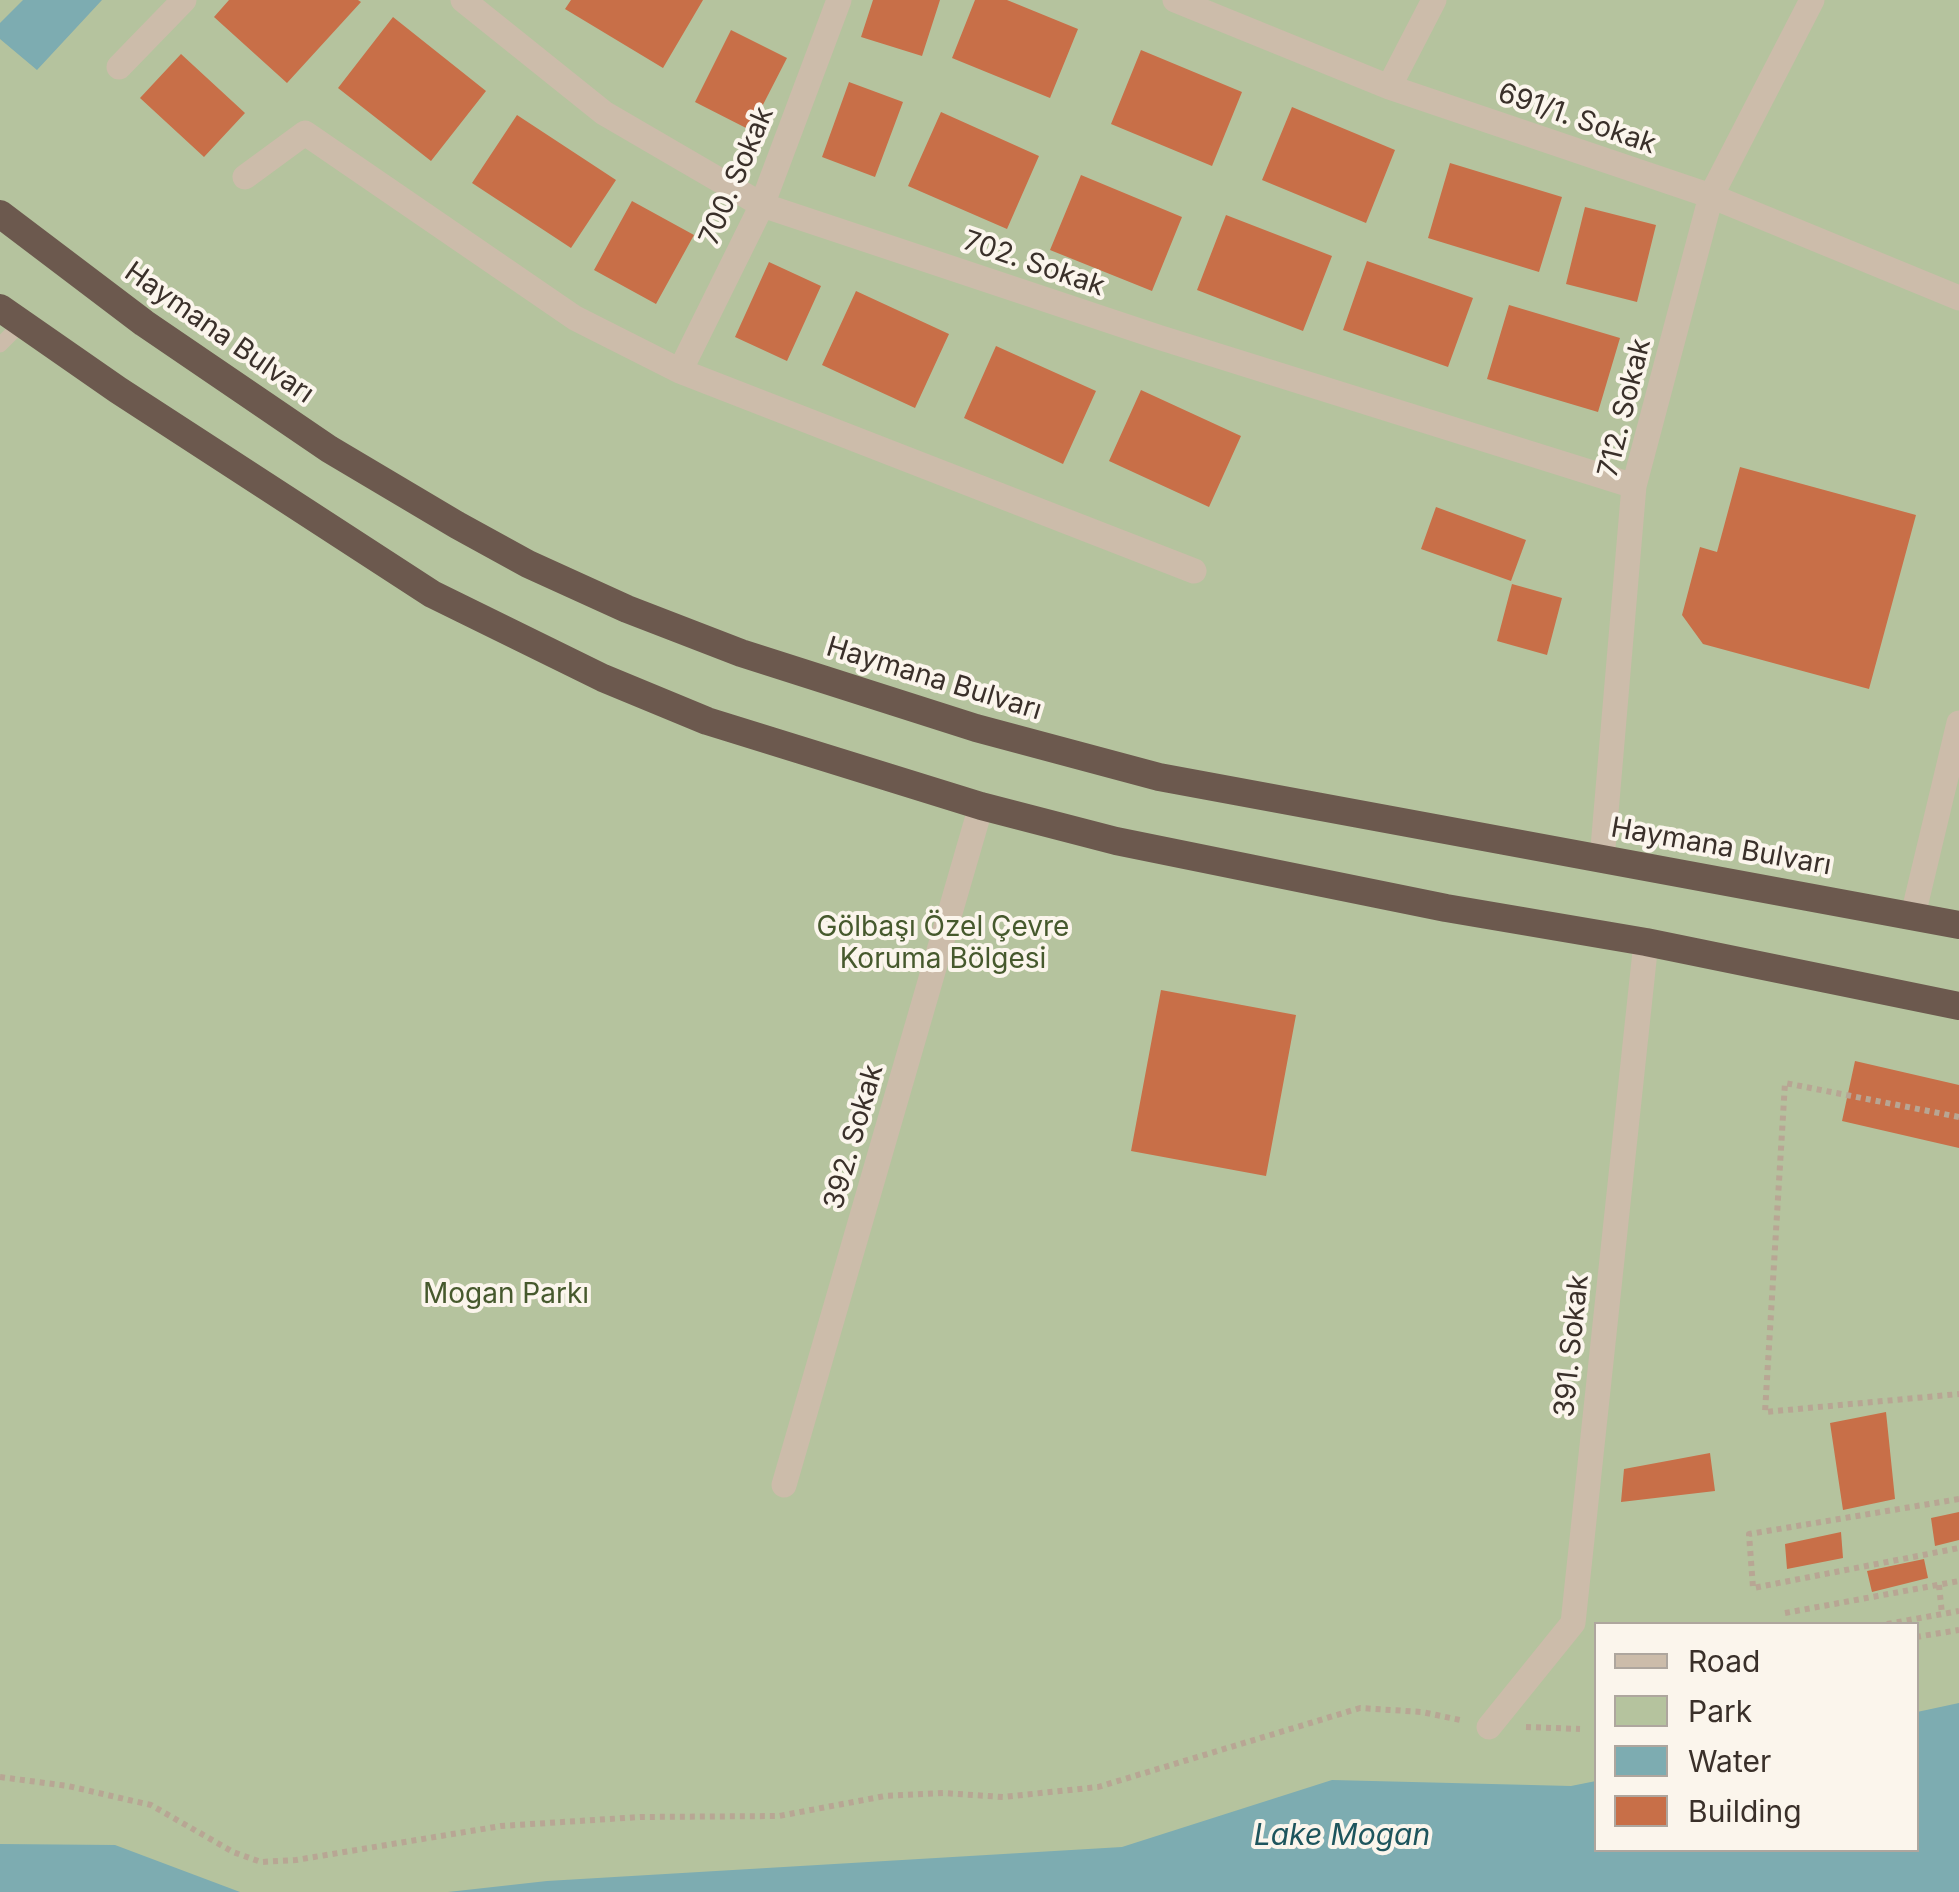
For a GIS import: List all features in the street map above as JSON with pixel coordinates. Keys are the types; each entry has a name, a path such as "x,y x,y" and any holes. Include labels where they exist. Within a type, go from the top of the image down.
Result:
{"highway":[{"name":"Haymana Bulvarı","path":"0,214 144,323 329,450 528,564 627,609 741,653 976,728 1140,772 1230,792 1959,925"},
{"path":"11,316 432,594 512,636 707,720 981,806 1116,840 1272,874 1646,942 1959,1006"}],"street":[{"path":"119,68 184,0"},
{"name":"702. Sokak","path":"464,0 604,113 762,204 1158,338 1634,486"},
{"name":"700. Sokak","path":"680,371 762,204 838,0"},
{"name":"691/1. Sokak","path":"1175,0 1389,87 1711,196 1959,298"},
{"path":"1389,87 1434,0"},
{"name":"712. Sokak","path":"1602,859 1634,486 1711,196 1812,0"},
{"path":"245,176 305,133 575,318 680,371 1194,571"},
{"path":"1914,915 1959,723"},
{"name":"392. Sokak","path":"784,1485 981,806"},
{"name":"391. Sokak","path":"1489,1727 1573,1623 1646,942"}],"lane":[{"path":"0,345 11,316"}],"path":[{"path":"1959,1117 1785,1083 1764,1412 1959,1394"},
{"path":"1959,1499 1749,1534 1753,1588 1959,1548"},
{"path":"1785,1612 1959,1582"},
{"path":"1938,1585 1942,1614"},
{"path":"1897,1622 1959,1611"},
{"path":"1919,1637 1959,1630"},
{"path":"0,1777 68,1786 151,1805 232,1852 261,1862 296,1860 501,1826 640,1817 779,1816 885,1796 1003,1796 1098,1787 1360,1708 1422,1712 1489,1727 1580,1728"}],"green space":[{"name":"Gölbaşı Özel Çevre Koruma Bölgesi","path":"0,0 1959,0 1959,1892 0,1892"}],"water":[{"path":"23,0 102,0 37,70 0,39 0,23"},
{"name":"Lake Mogan","path":"1959,1703 1959,1892 448,1892 547,1881 1122,1847 1332,1780 1571,1786 1594,1781 1594,1852 1919,1852 1919,1712"},
{"path":"0,1844 115,1845 240,1892 0,1892"}],"building":[{"path":"229,0 361,2 287,83 214,17"},
{"path":"571,0 703,0 663,68 565,9"},
{"path":"873,0 940,0 922,56 861,37"},
{"path":"975,0 1007,0 1078,29 1050,98 952,58"},
{"path":"393,17 486,91 431,161 338,88"},
{"path":"731,30 787,58 750,130 695,102"},
{"path":"1141,50 1242,92 1212,166 1111,124"},
{"path":"181,54 245,113 204,157 140,98"},
{"path":"849,82 903,102 875,177 822,157"},
{"path":"1292,107 1395,150 1366,223 1262,180"},
{"path":"941,112 1039,156 1007,229 908,186"},
{"path":"517,115 616,180 571,248 472,183"},
{"path":"1450,163 1562,197 1539,272 1428,238"},
{"path":"1081,175 1182,217 1152,291 1050,250"},
{"path":"632,201 694,235 656,304 594,270"},
{"path":"1585,207 1656,225 1637,302 1566,284"},
{"path":"1226,215 1332,256 1303,331 1197,290"},
{"path":"1367,261 1473,298 1448,367 1343,330"},
{"path":"769,262 821,286 787,361 735,337"},
{"path":"856,291 949,334 915,408 822,365"},
{"path":"1509,305 1620,338 1598,412 1487,379"},
{"path":"996,346 1096,391 1063,464 964,418"},
{"path":"1141,390 1241,436 1209,507 1109,461"},
{"path":"1740,467 1916,515 1869,689 1703,644 1682,615 1700,547 1717,552"},
{"path":"1436,507 1526,540 1511,581 1421,549"},
{"path":"1512,584 1562,598 1547,655 1497,641"},
{"path":"1161,990 1296,1015 1266,1176 1131,1151"},
{"path":"1855,1061 1959,1085 1959,1148 1842,1121"},
{"path":"1886,1412 1895,1499 1843,1510 1830,1423"},
{"path":"1710,1453 1715,1491 1621,1502 1624,1469"},
{"path":"1959,1512 1959,1540 1935,1546 1931,1518"},
{"path":"1841,1532 1843,1558 1787,1569 1785,1544"},
{"path":"1924,1559 1928,1578 1872,1592 1867,1571"}],"park label":[{"name":"Mogan Parkı","path":"506,1295"}]}
